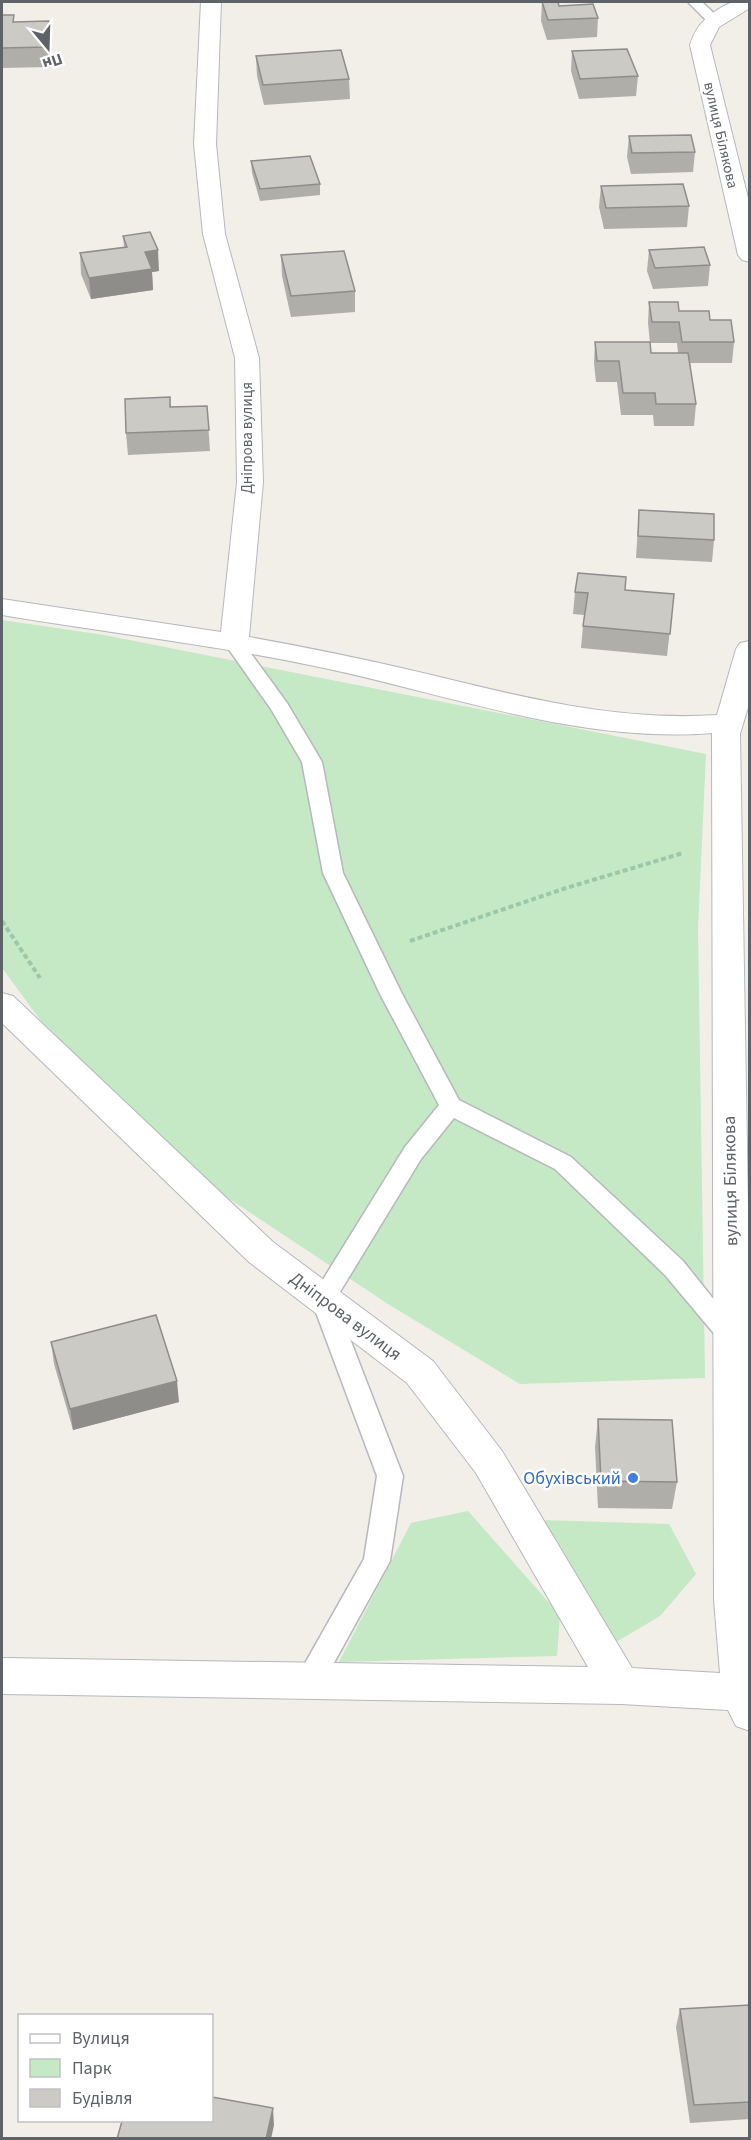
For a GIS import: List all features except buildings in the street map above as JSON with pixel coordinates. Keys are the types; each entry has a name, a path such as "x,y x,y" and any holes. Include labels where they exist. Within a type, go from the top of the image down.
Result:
{"street":[{"name":"Дніпрова вулиця","path":"212,2 205,144 214,234 247,358 249,482 234,644"},
{"path":"713,19 747,2"},
{"name":"вулиця Білякова","path":"713,19 704,31 700,45 750,255"},
{"path":"2,607 367,668 435,686 572,715 658,727 729,723"},
{"name":"вулиця Білякова","path":"746,1703 734,1600 726,734 750,650"},
{"name":"Дніпрова вулиця","path":"2,1004 261,1252 420,1372 489,1462 621,1686"},
{"path":"2,1676 621,1686 746,1703"}],"lane":[{"path":"695,2 713,19"},
{"path":"234,644 280,707 312,762 333,873 451,1107 564,1163 674,1268 731,1335"},
{"path":"309,1681 376,1562 390,1476 323,1299 413,1153 451,1107"}],"path":[{"path":"372,954 566,888 727,840"}],"green space":[{"path":"2,620 104,635 706,754 698,929 705,1378 520,1384 388,1304 198,1178 44,1025 2,968"},
{"path":"468,1511 560,1615 557,1656 339,1662 411,1523"},
{"path":"541,1520 669,1524 696,1574 660,1616 611,1645"}],"place":[{"name":"Обухівський","path":"633,1478"}]}
